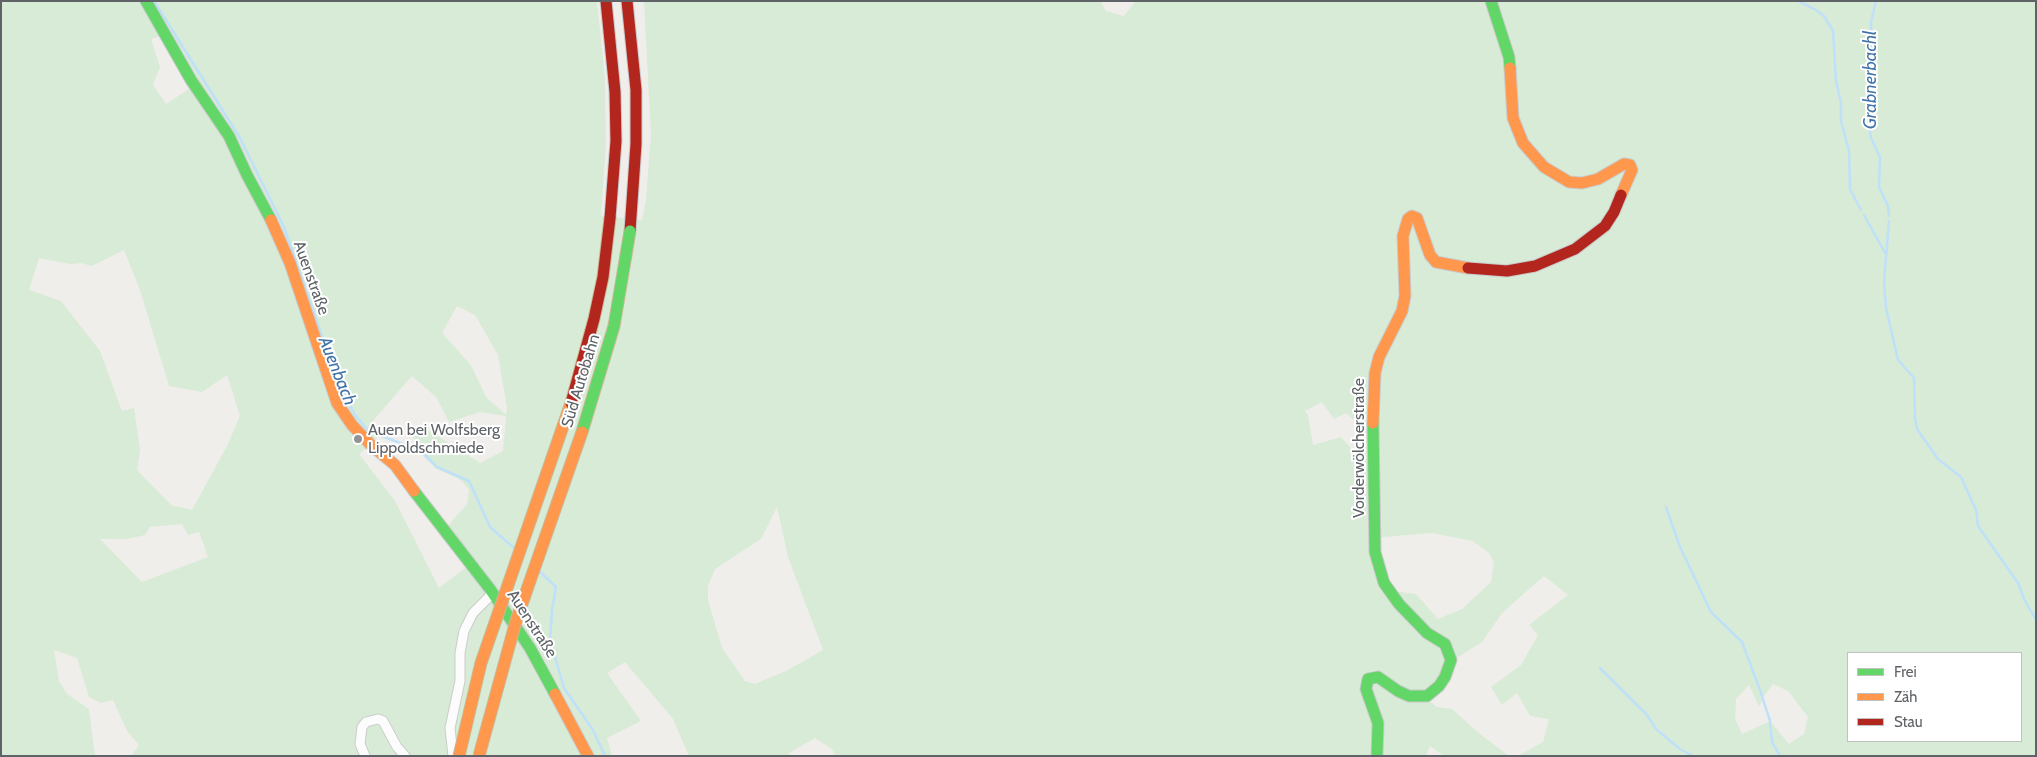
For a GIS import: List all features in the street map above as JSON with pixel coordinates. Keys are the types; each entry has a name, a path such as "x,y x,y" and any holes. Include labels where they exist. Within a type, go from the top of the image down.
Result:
{"main road":[{"name":"Auenstraße","path":"146,1 191,80 229,136 246,175 270,217 290,263 337,403 352,425 371,445 395,465 493,593 530,648 588,756"},
{"name":"Süd Autobahn","path":"459,756 484,656 573,397 603,277 616,141 615,92 606,1"},
{"name":"Süd Autobahn","path":"479,756 516,621 561,495 614,326 630,231 636,144 636,90 627,1"},
{"name":"Vorderwölcherstraße","path":"1377,756 1378,723 1366,689 1368,679 1372,676 1378,677 1409,696 1427,696 1442,682 1451,660 1448,648 1428,633 1394,597 1384,583 1375,552 1374,380 1379,356 1402,311 1406,296 1403,236 1408,219 1412,216 1417,218 1430,254 1436,262 1467,269 1486,270 1507,270 1535,266 1575,249 1605,226 1614,212 1632,170 1630,164 1624,164 1598,179 1582,183 1569,182 1544,168 1523,143 1513,118 1509,56 1491,1"}],"street":[{"path":"453,756 450,728 460,681 460,654 464,631 473,613 493,593"},
{"path":"365,756 360,744 362,727 366,722 378,719 383,721 405,756"}],"green space":[{"path":"1,1 597,1 605,78 606,146 601,216 642,220 646,200 651,134 644,1 1100,1 1106,11 1124,16 1134,3 1133,1 2036,1 2036,756 1518,756 1543,742 1549,719 1530,716 1517,693 1502,705 1491,687 1521,665 1538,635 1529,625 1568,595 1544,576 1502,613 1482,642 1447,664 1431,688 1419,692 1437,707 1452,709 1509,756 1444,756 1430,746 1426,756 835,756 832,749 815,738 789,753 789,756 689,756 673,719 625,662 607,673 641,721 607,738 612,756 126,756 132,755 139,745 127,731 113,700 101,703 89,697 77,658 54,650 59,681 67,694 89,709 95,756 1,756","holes":["171,33 197,80 189,89 166,104 153,85 160,67 151,39","124,250 140,290 169,386 202,392 227,375 240,416 227,446 192,510 171,505 137,470 140,450 134,408 122,411 100,351 61,301 29,290 39,258 92,266","457,306 475,315 498,355 507,408 506,415 486,397 471,365 442,333","412,376 436,397 449,422 480,412 506,416 503,451 480,463 430,431 412,435 415,442 408,445 420,452 435,468 461,480 469,490 467,504 447,527 473,562 439,588 395,501 359,454 376,439 381,430 371,423","1322,402 1334,419 1346,413 1358,424 1366,423 1361,460 1341,437 1313,445 1308,415 1305,411","777,507 788,557 823,650 786,671 755,684 745,681 722,648 708,600 708,586 715,569 761,539","182,524 188,535 199,532 208,557 142,582 100,539 126,539 145,535 150,527","1432,533 1473,541 1489,553 1494,562 1491,582 1462,609 1438,619 1416,594 1384,590 1371,538","1773,684 1788,691 1808,717 1804,734 1789,744 1770,721 1742,734 1735,719 1736,699 1749,685 1759,707"]}],"waterway":[{"name":"Auenbach","path":"154,1 240,138 284,227 338,382 355,415 369,431 421,451 437,467 469,481 490,527 514,548"},
{"path":"1798,1 1824,16 1833,31 1836,81 1841,103 1841,121 1849,151 1850,189 1861,210"},
{"name":"Grabnerbachl","path":"1876,1 1871,22 1871,66 1867,113 1871,138 1880,157 1879,187 1888,206 1889,216"},
{"path":"1864,215 1885,253"},
{"name":"Grabnerbachl","path":"1889,221 1884,282 1886,308 1898,360 1914,378 1917,429 1938,459 1961,477 1976,510 1978,526 2018,583 2024,599 2036,620"},
{"path":"1666,507 1680,547 1711,612 1742,642 1770,721 1772,742 1780,756"},
{"name":"Auenbach","path":"540,572 556,587 550,640 564,688 593,730 605,756"},
{"path":"1600,668 1647,715 1656,729 1680,749 1693,756"}],"traffic: fast":[{"path":"146,1 191,80 229,136 271,220"},
{"path":"1491,1 1509,57 1510,68"},
{"path":"582,432 614,326 630,231"},
{"path":"1373,423 1375,552 1384,583 1399,604 1427,633 1445,644 1451,660 1445,677 1439,686 1427,696 1409,696 1378,677 1368,679 1366,689 1378,723 1377,756"},
{"path":"414,491 490,589 530,648 555,694"}],"traffic: slow":[{"path":"1510,68 1513,118 1523,143 1544,167 1569,182 1582,183 1598,179 1624,164 1630,165 1632,170 1621,195"},
{"path":"1373,423 1375,373 1379,357 1402,311 1405,296 1403,236 1408,219 1412,216 1417,218 1430,255 1436,262 1468,268"},
{"path":"271,220 290,263 337,403 352,425 371,445 395,465 414,491"},
{"path":"459,756 481,663 571,403"},
{"path":"479,756 516,621 582,432"},
{"path":"555,694 588,756"}],"traffic: jam":[{"path":"606,1 615,92 616,141 610,218"},
{"path":"627,1 636,90 636,144 630,231"},
{"path":"1468,268 1507,271 1535,266 1575,249 1605,226 1614,212 1621,195"},
{"path":"571,403 594,319 603,277 610,218"}],"place":[{"name":"Auen bei Wolfsberg Lippoldschmiede","path":"358,439"}]}
